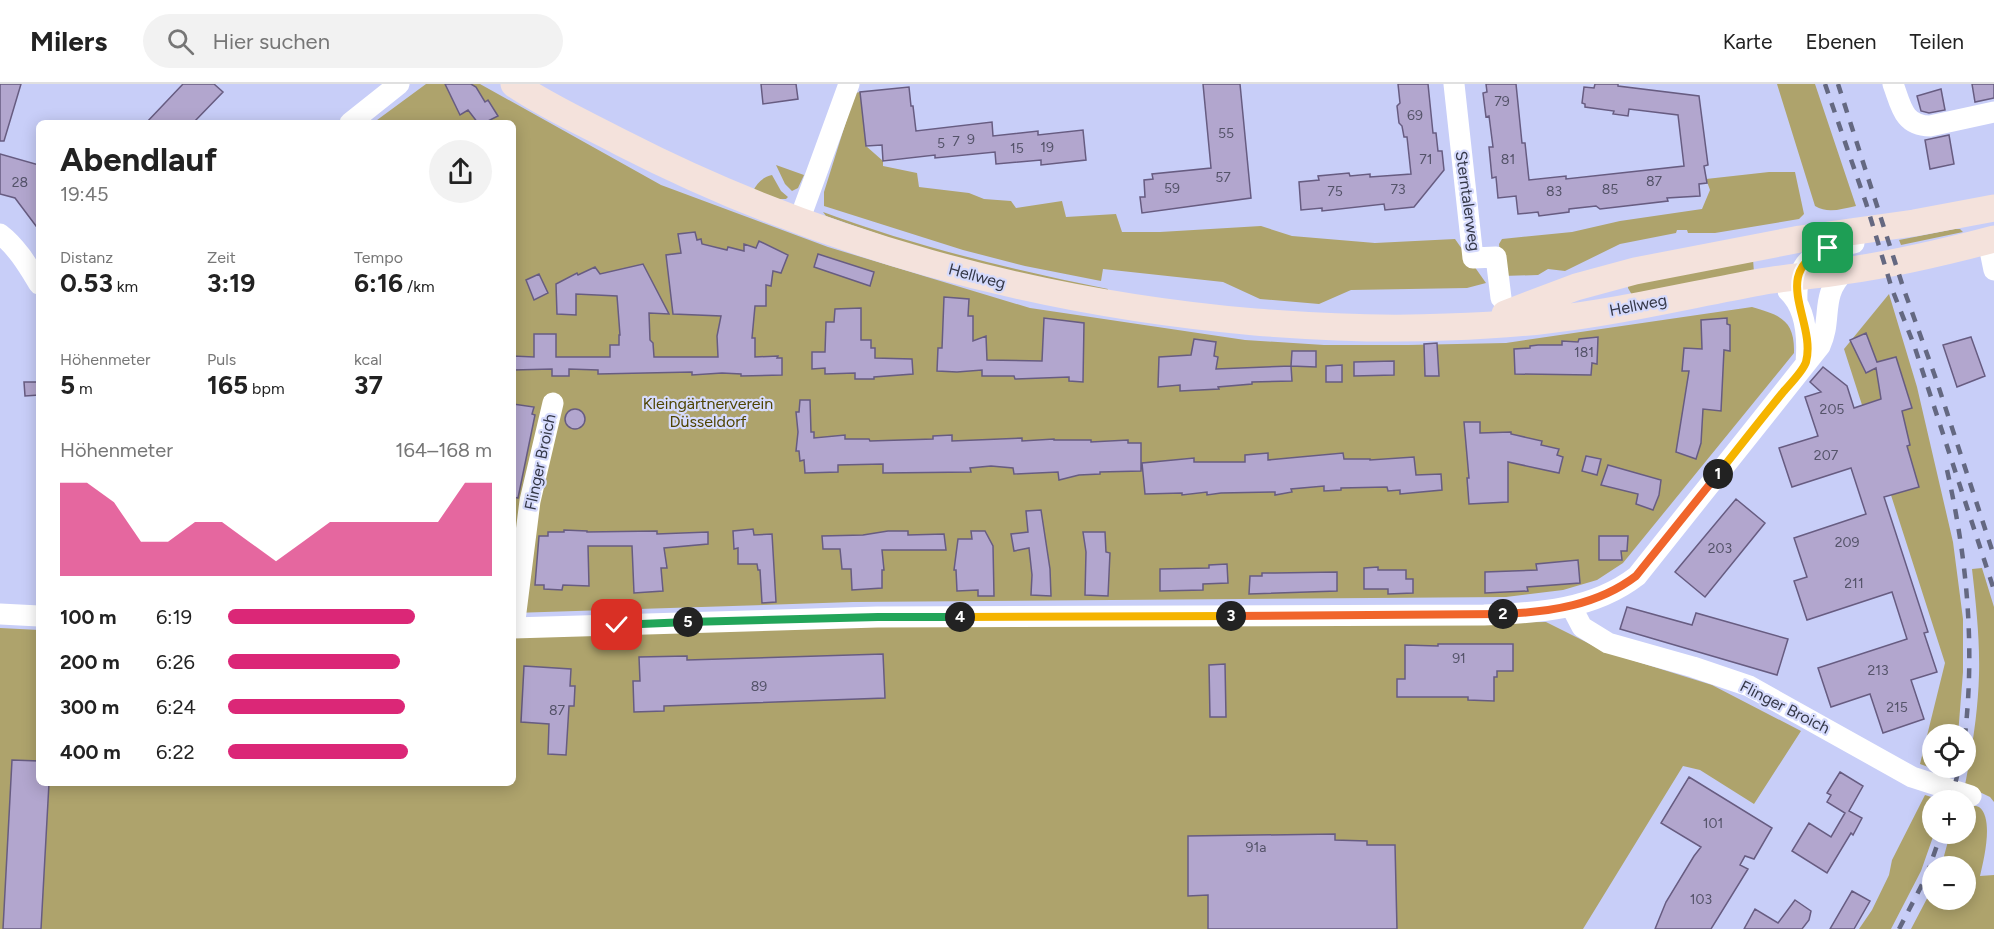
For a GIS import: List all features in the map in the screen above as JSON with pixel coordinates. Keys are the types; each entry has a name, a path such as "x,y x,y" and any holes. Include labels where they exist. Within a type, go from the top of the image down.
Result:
{"main road":[{"name":"Hellweg","path":"514,84 680,173 799,220 910,258 1001,283 1061,296 1151,311 1225,319 1334,327 1418,328 1545,320 1764,281 1802,280 1954,250 1991,240"},
{"name":"Hellweg","path":"1476,325 1576,287 1610,277 1817,237 1914,223 1988,209"},
{"path":"1988,209 1991,240"}],"street":[{"path":"354,120 399,84"},
{"path":"799,220 849,84"},
{"name":"Sterntalerweg","path":"1454,84 1473,258 1496,257 1501,298"},
{"path":"1893,84 1905,114 1911,122 1920,126 1930,126 1994,112"},
{"name":"Hellweg","path":"1802,280 1810,258 1822,250 1866,241 1914,223"},
{"path":"0,234 22,257 36,279"},
{"path":"1991,240 1994,270"},
{"path":"1760,248 1778,254 1802,280 1828,297 1838,278 1845,271"},
{"path":"1802,280 1806,363"},
{"name":"Flinger Broich","path":"516,628 878,617 1484,615 1529,613 1571,606 1604,596 1625,585 1636,576 1823,340 1828,297"},
{"name":"Flinger Broich","path":"516,607 532,493 553,403"},
{"name":"Flinger Broich","path":"1571,606 1582,627 1608,643 1694,667 1749,686 1912,777 1952,790"},
{"path":"0,614 36,616"}],"green space":[{"name":"Kleingärtnerverein Düsseldorf","path":"426,84 480,84 661,185 828,247 1030,308 1245,340 1324,345 1408,345 1506,343 1752,307 1778,316 1789,326 1794,342 1794,353 1623,563 1597,580 1563,590 1506,597 853,602 516,613 516,120 377,120"},
{"path":"1777,84 1815,84 1856,206 1830,210 1815,206"},
{"path":"860,92 866,146 883,161 883,166 917,173 919,187 969,193 984,199 1011,201 1016,208 1062,201 1066,217 1116,214 1122,232 1261,226 1292,236 1375,243 1455,239 1486,283 1467,288 1351,290 1319,304 1260,299 1223,282 1103,269 1101,281 1025,266 963,250 824,206 824,192 855,93"},
{"path":"776,165 804,175 798,188 792,191 785,184"},
{"path":"1769,172 1795,172 1804,214 1799,219 1715,233 1688,233 1687,230 1677,230 1676,233 1620,244 1565,271 1548,269 1538,275 1502,276 1499,244 1502,239 1572,232 1620,221 1702,209 1710,190 1706,179"},
{"path":"772,175 781,191 788,197 786,199 777,199 753,191 756,185"},
{"path":"823,212 893,236 964,256 1108,289 1107,293 939,255 826,216"},
{"path":"1955,229 1963,232 1901,245 1899,240"},
{"path":"1753,259 1754,273 1632,295 1628,288 1628,285"},
{"path":"1889,294 1917,387 1953,542 1963,619 1963,672 1959,724 1930,724 1945,663 1844,349"},
{"path":"1982,568 1994,607 1994,802 1990,797 1965,785 1966,778 1976,778 1975,724 1979,675 1972,569"},
{"path":"1546,622 1606,652 1712,685 1801,731 1754,804 1700,770 1683,766 1583,929 0,929 0,628 36,630 36,786 516,786 516,637 880,625 1189,626"},
{"path":"1922,801 1922,844 1930,844 1926,856 1922,856 1921,871 1891,929 1859,929 1872,910 1889,875 1892,860"},
{"path":"1976,806 1979,807 1984,812 1987,829 1980,876 1994,875 1994,929 1911,929 1922,908 1922,910 1976,910 1976,856 1944,856 1947,844 1976,844"}],"building":[{"path":"0,84 21,84 4,141 0,141"},
{"path":"183,84 214,84 223,92 196,120 149,120"},
{"path":"445,84 471,84 476,87 485,102 488,100 498,116 490,120 476,120 468,110 460,115"},
{"path":"761,84 796,84 798,99 763,104"},
{"path":"1203,84 1240,84 1251,198 1142,213 1140,197 1145,197 1144,180 1153,179 1152,174 1211,168"},
{"path":"1398,84 1428,84 1433,133 1436,133 1438,151 1442,151 1444,170 1414,207 1385,210 1384,204 1322,211 1322,208 1301,210 1299,182 1319,180 1318,176 1349,173 1350,176 1370,174 1370,177 1411,174 1407,137 1404,137 1402,126 1399,123"},
{"path":"1486,84 1516,84 1522,143 1525,143 1529,180 1566,176 1566,179 1684,166 1678,115 1629,109 1628,116 1613,114 1614,111 1585,107 1582,103 1584,87 1594,88 1595,84 1618,84 1618,86 1699,96 1708,165 1704,166 1707,183 1699,184 1700,196 1667,198 1668,201 1600,209 1596,206 1569,209 1569,212 1539,216 1538,212 1518,214 1516,196 1498,198 1496,177 1492,178 1489,147 1493,147 1483,93 1487,92"},
{"path":"1972,84 1994,84 1994,98 1975,102"},
{"path":"909,87 916,131 992,122 993,136 1038,131 1038,135 1083,130 1086,160 1041,165 1041,160 996,164 995,152 935,158 935,155 883,161 882,145 866,146 860,92"},
{"path":"1941,89 1945,110 1929,113 1921,111 1917,96"},
{"path":"1949,135 1954,164 1930,169 1925,140"},
{"path":"0,154 36,164 36,226 15,198 0,194"},
{"path":"695,232 697,240 701,239 702,244 727,250 728,247 744,251 744,244 756,248 759,241 788,255 781,273 773,271 771,286 766,285 766,306 755,306 752,338 755,338 755,357 778,356 777,358 782,358 782,375 741,376 741,374 722,373 692,375 692,372 598,374 598,370 569,369 569,376 552,376 552,369 516,370 516,356 534,357 534,334 556,334 556,357 610,357 610,345 619,345 617,296 576,294 576,315 557,314 556,284 595,267 600,274 643,264 669,314 649,313 650,340 653,343 654,357 718,357 717,336 721,316 673,314 666,255 681,253 678,234"},
{"path":"818,254 874,272 870,286 814,267"},
{"path":"539,274 548,293 534,300 526,280"},
{"path":"944,297 969,299 968,316 973,316 973,341 986,336 987,360 1042,361 1044,318 1084,323 1083,382 1069,381 1069,377 1015,379 1014,376 982,376 982,370 937,371 938,348 942,348"},
{"path":"861,308 861,340 871,340 871,348 875,348 875,358 912,359 913,374 855,379 855,373 825,374 825,368 812,369 812,352 825,352 826,322 834,322 835,309"},
{"path":"1727,318 1727,324 1730,325 1730,351 1724,350 1721,411 1703,409 1701,443 1696,459 1676,452 1689,371 1682,371 1684,348 1702,349 1701,320"},
{"path":"1866,333 1877,362 1896,357 1912,408 1902,411 1910,445 1907,446 1919,487 1884,497 1928,632 1924,633 1937,672 1911,680 1924,719 1883,733 1870,694 1831,707 1818,668 1907,639 1892,592 1807,620 1794,581 1807,577 1794,538 1866,514 1851,468 1792,487 1779,448 1818,436 1805,397 1821,392 1810,382 1823,367 1847,386 1854,408 1881,399 1876,368 1866,373 1850,340"},
{"path":"1598,337 1597,364 1592,363 1591,375 1515,374 1514,349 1538,345 1562,345 1562,341 1578,342 1579,339"},
{"path":"1971,337 1985,376 1957,387 1943,345"},
{"path":"1194,339 1216,342 1214,356 1218,357 1216,369 1291,366 1292,381 1252,382 1252,384 1218,387 1219,389 1180,391 1180,385 1158,387 1159,357 1191,355"},
{"path":"1437,343 1439,376 1425,376 1424,344"},
{"path":"1292,351 1316,351 1316,367 1291,366"},
{"path":"1394,361 1394,375 1354,376 1354,362"},
{"path":"1342,365 1342,382 1326,382 1326,366"},
{"path":"24,382 36,382 36,395 25,396"},
{"path":"800,400 810,400 811,432 814,432 814,438 845,435 845,439 869,439 870,441 933,439 933,436 952,435 952,441 1022,438 1022,441 1128,440 1128,443 1141,443 1141,471 1100,472 1100,474 1079,475 1059,480 1058,472 1014,474 1013,468 991,466 970,468 971,472 883,473 883,464 838,465 838,472 805,473 804,460 800,461 799,451 796,451 798,432 796,412 799,412"},
{"path":"516,404 534,407 532,414 535,415 518,498 516,498"},
{"path":"575,409 582,412 585,419 582,426 575,429 568,426 565,419 568,412"},
{"path":"1464,422 1480,422 1480,433 1511,432 1511,434 1542,441 1541,445 1559,449 1557,455 1563,457 1559,473 1508,462 1508,502 1469,504"},
{"path":"1268,453 1268,460 1343,453 1344,459 1414,457 1416,475 1441,474 1442,490 1400,494 1400,490 1388,491 1387,487 1341,488 1341,490 1324,491 1324,486 1291,489 1292,492 1275,495 1275,492 1207,495 1207,492 1182,495 1182,493 1145,494 1142,463 1194,458 1194,462 1245,462 1245,455"},
{"path":"1586,456 1601,459 1597,475 1582,471"},
{"path":"1608,465 1661,480 1659,495 1653,510 1636,504 1638,494 1601,485"},
{"path":"1736,499 1765,523 1705,597 1675,572"},
{"path":"1041,510 1050,569 1051,596 1031,595 1032,575 1029,548 1014,551 1011,534 1028,532 1026,511"},
{"path":"753,529 754,535 772,534 776,602 762,603 760,570 757,564 738,564 738,548 734,549 733,531"},
{"path":"564,530 657,531 657,534 708,532 708,544 664,548 667,568 661,568 663,591 634,593 632,546 588,546 589,586 563,585 562,590 544,589 544,585 535,585 539,536 548,536 548,532 564,532"},
{"path":"908,531 908,535 944,534 946,550 882,550 884,570 882,570 882,588 852,590 851,569 842,569 840,549 823,549 822,536 863,535"},
{"path":"971,531 985,531 993,546 994,596 978,596 978,590 957,591 956,570 954,570 958,539 972,539"},
{"path":"1083,532 1105,532 1106,552 1110,553 1108,596 1085,595 1086,552"},
{"path":"1599,536 1628,536 1627,551 1621,551 1622,560 1599,560"},
{"path":"1578,560 1580,583 1527,587 1528,591 1485,593 1485,572 1537,570 1536,564"},
{"path":"1227,564 1228,583 1203,584 1203,590 1160,591 1160,569 1209,568 1209,565"},
{"path":"1378,567 1378,570 1406,570 1406,579 1413,579 1413,593 1388,594 1388,589 1364,589 1364,568"},
{"path":"1337,572 1337,591 1249,594 1250,576 1262,576 1262,573"},
{"path":"1627,607 1692,625 1696,613 1788,639 1777,675 1620,629"},
{"path":"1438,644 1513,644 1513,671 1497,671 1497,677 1494,677 1494,701 1468,700 1468,697 1397,697 1397,679 1405,679 1405,645 1438,646"},
{"path":"883,654 885,698 664,706 664,711 634,712 633,681 640,681 639,657 687,656 687,660"},
{"path":"1225,664 1226,717 1210,717 1209,665"},
{"path":"524,666 571,669 570,686 575,686 574,706 569,706 566,755 548,754 549,724 521,722"},
{"path":"12,760 36,761 36,786 49,786 41,929 3,929"},
{"path":"1840,772 1863,786 1849,811 1862,818 1827,873 1792,851 1809,823 1831,837 1845,813 1827,802 1831,795 1827,793"},
{"path":"1689,777 1772,828 1754,859 1745,856 1740,865 1748,869 1711,929 1655,929 1666,902 1701,847 1661,823"},
{"path":"1335,834 1335,840 1367,841 1367,845 1395,845 1397,929 1208,929 1208,895 1188,896 1188,836"},
{"path":"1852,891 1870,901 1854,929 1830,929"},
{"path":"1795,900 1811,911 1809,920 1802,929 1744,929 1755,909 1778,923"}],"railway":[{"path":"1825,84 1994,590"},
{"path":"1838,84 1903,287 1994,556"},
{"path":"1947,470 1960,536 1967,602 1969,668 1966,724"},
{"path":"1954,790 1957,778"},
{"path":"1899,929 1926,877 1938,844"}],"route":[{"path":"617,625 878,617 1484,615 1529,613 1586,602 1604,596 1625,585 1636,576 1806,363 1807,342 1797,301 1797,287 1802,268 1810,258 1828,248"}]}
